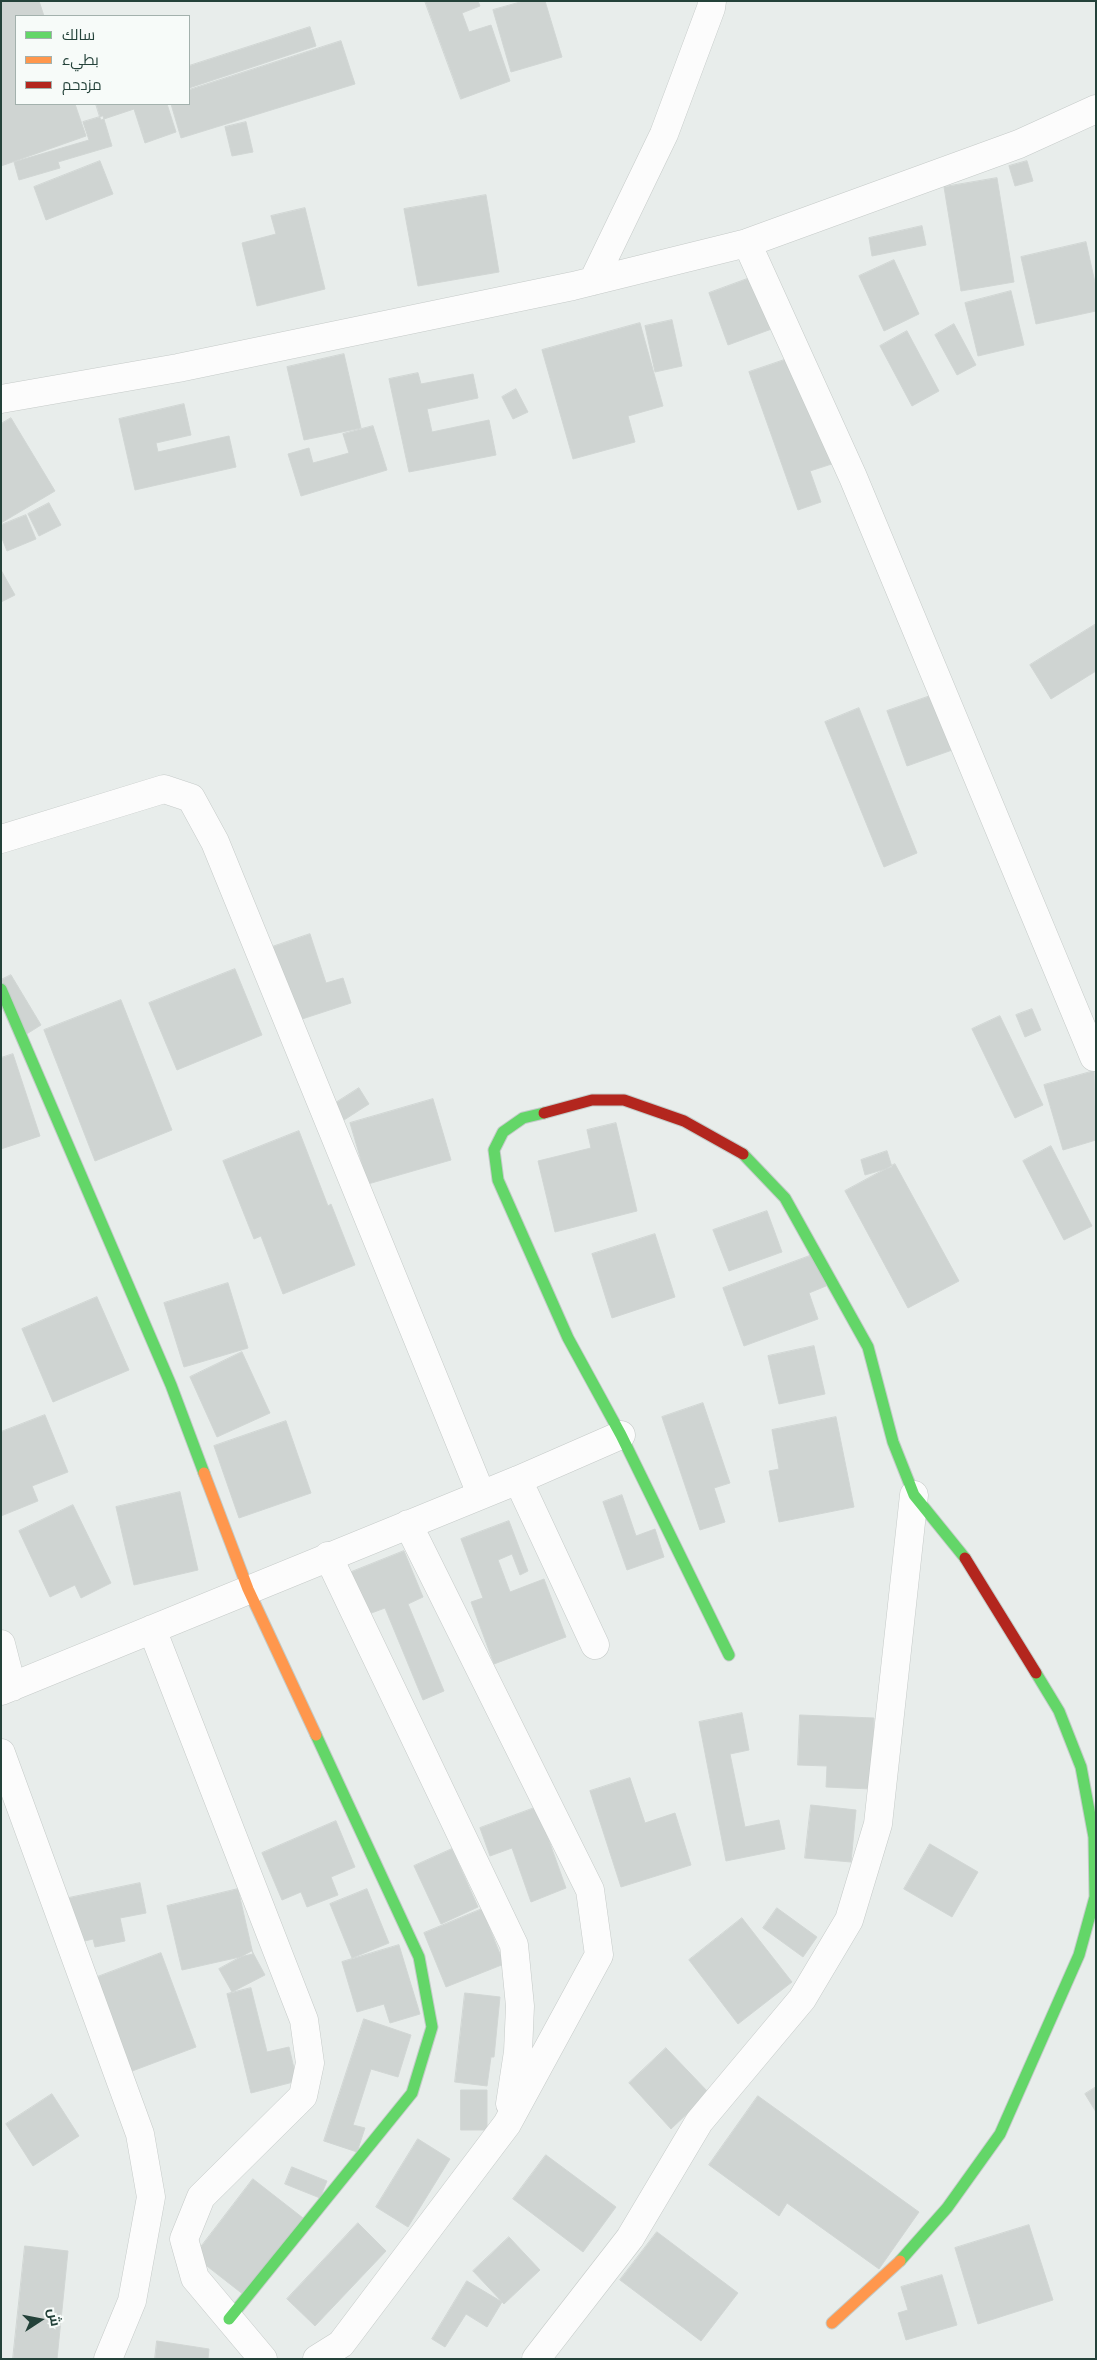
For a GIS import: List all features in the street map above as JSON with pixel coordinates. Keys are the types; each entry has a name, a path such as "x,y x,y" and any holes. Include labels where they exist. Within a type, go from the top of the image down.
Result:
{"street":[{"path":"593,281 664,134 712,1"},
{"path":"1,399 178,368 593,281 747,243 1019,144 1096,109"},
{"path":"747,243 853,477 1094,1057"},
{"path":"1,839 164,789 191,798 215,842 481,1494"},
{"path":"1,989 171,1385 248,1589 419,1957 432,2027 412,2093 229,2319"},
{"path":"729,1655 621,1435 568,1338 498,1180 494,1150 503,1132 523,1118 592,1100 624,1100 684,1121 742,1153 785,1198 868,1347 893,1442 914,1495 959,1548 1059,1711 1081,1767 1094,1837 1095,1897 1079,1954 1000,2134 947,2208 901,2260 832,2323"},
{"path":"1,1644 7,1689 328,1556 518,1480 621,1435"},
{"path":"518,1480 595,1646"},
{"path":"536,2359 630,2238 699,2122 802,1999 849,1920 878,1824 914,1495"},
{"path":"316,2359 341,2344 506,2124 599,1955 590,1890 408,1524"},
{"path":"328,1556 514,1945 520,2006 518,2052 506,2124"},
{"path":"152,1629 304,2020 310,2063 303,2096 201,2197 184,2239 195,2278 263,2359"},
{"path":"1,1753 140,2134 151,2197 132,2301 108,2359"}],"building":[{"path":"1,1 39,1 44,15 15,15 15,105 75,105 86,136 1,166"},
{"path":"425,1 478,1 480,6 462,13 469,32 491,25 510,81 461,99"},
{"path":"524,1 545,1 562,57 511,72 493,10"},
{"path":"310,27 316,46 190,88 190,66"},
{"path":"341,41 355,84 181,138 171,105 190,105 190,90"},
{"path":"96,105 167,105 176,132 145,143 134,109 101,120"},
{"path":"103,116 112,146 58,162 60,168 19,180 14,162 89,140 83,122"},
{"path":"246,122 253,152 232,156 225,127"},
{"path":"100,161 113,194 46,220 34,187"},
{"path":"1027,161 1033,181 1015,186 1009,166"},
{"path":"997,178 1014,282 961,291 944,187"},
{"path":"486,195 499,272 418,286 404,209"},
{"path":"305,208 325,289 257,306 242,243 276,234 271,216"},
{"path":"922,226 926,245 872,256 869,238"},
{"path":"1086,242 1096,287 1096,311 1036,324 1021,257"},
{"path":"894,260 919,314 884,331 859,276"},
{"path":"758,275 777,327 728,345 709,293"},
{"path":"1011,291 1024,345 978,356 965,303"},
{"path":"672,320 682,366 655,372 645,326"},
{"path":"640,323 663,406 628,416 635,442 573,459 542,350"},
{"path":"954,324 976,365 957,375 935,335"},
{"path":"907,331 939,391 912,406 880,346"},
{"path":"344,354 361,428 304,440 287,367"},
{"path":"793,357 841,461 810,471 821,502 798,510 749,372"},
{"path":"418,373 421,384 473,374 478,398 427,409 432,432 489,420 496,455 409,472 389,379"},
{"path":"516,389 528,412 513,419 502,397"},
{"path":"184,404 191,435 156,443 158,452 229,436 236,467 135,490 119,419"},
{"path":"11,418 55,491 1,523 1,424"},
{"path":"373,426 387,470 301,496 288,454 309,448 313,463 349,453 343,434"},
{"path":"49,503 61,525 39,536 28,514"},
{"path":"26,515 36,539 7,551 1,536 1,525"},
{"path":"1,570 15,595 1,602"},
{"path":"1096,624 1096,671 1051,699 1030,665"},
{"path":"936,694 955,749 907,766 887,711"},
{"path":"859,708 917,853 884,867 825,722"},
{"path":"310,934 326,983 343,978 351,1003 296,1021 272,947"},
{"path":"235,969 262,1035 177,1070 149,1003"},
{"path":"11,975 41,1025 25,1035 1,980"},
{"path":"121,1000 172,1130 95,1161 44,1030"},
{"path":"1032,1009 1041,1030 1025,1037 1016,1015"},
{"path":"1000,1016 1043,1105 1015,1118 972,1029"},
{"path":"13,1054 40,1136 1,1149 1,1058"},
{"path":"1094,1071 1096,1140 1063,1150 1044,1085"},
{"path":"359,1088 369,1104 344,1120 334,1104"},
{"path":"433,1099 451,1160 368,1184 350,1123"},
{"path":"616,1123 637,1211 555,1232 538,1161 591,1148 587,1130"},
{"path":"299,1131 328,1206 331,1204 355,1265 283,1294 261,1236 254,1239 223,1161"},
{"path":"1051,1146 1092,1226 1064,1240 1023,1161"},
{"path":"887,1151 892,1167 865,1175 861,1160"},
{"path":"895,1164 959,1281 908,1308 845,1191"},
{"path":"767,1211 782,1252 729,1271 713,1230"},
{"path":"655,1234 675,1297 612,1318 592,1254"},
{"path":"815,1254 826,1286 809,1293 818,1319 744,1346 723,1288"},
{"path":"228,1283 248,1348 184,1367 164,1303"},
{"path":"97,1297 129,1370 53,1402 22,1329"},
{"path":"814,1346 825,1394 779,1404 768,1356"},
{"path":"242,1352 270,1413 217,1437 190,1377"},
{"path":"703,1403 730,1483 714,1488 725,1522 700,1530 662,1417"},
{"path":"45,1415 68,1472 32,1486 38,1501 1,1516 1,1432"},
{"path":"836,1417 854,1507 779,1522 769,1471 779,1469 772,1430"},
{"path":"286,1421 311,1493 239,1518 214,1446"},
{"path":"180,1492 198,1570 134,1585 116,1507"},
{"path":"622,1495 636,1536 655,1529 664,1557 627,1570 603,1502"},
{"path":"73,1505 111,1583 81,1598 75,1585 50,1597 19,1531"},
{"path":"509,1521 528,1571 520,1575 512,1554 498,1560 510,1592 544,1579 566,1637 494,1664 471,1602 483,1598 461,1539"},
{"path":"404,1551 423,1597 408,1604 444,1691 423,1700 385,1608 366,1615 349,1573"},
{"path":"742,1713 749,1750 730,1754 745,1827 779,1820 785,1849 726,1861 699,1722"},
{"path":"800,1715 874,1718 871,1789 826,1787 827,1766 798,1765"},
{"path":"630,1778 645,1823 675,1813 691,1865 621,1887 590,1791"},
{"path":"811,1805 856,1810 851,1862 805,1858"},
{"path":"537,1807 566,1888 531,1902 512,1848 490,1856 480,1828"},
{"path":"336,1821 355,1867 331,1877 338,1895 307,1907 301,1892 282,1900 262,1853"},
{"path":"930,1844 978,1872 952,1917 904,1889"},
{"path":"452,1849 478,1907 441,1924 414,1866"},
{"path":"140,1883 146,1913 120,1918 125,1941 95,1947 93,1939 68,1945 59,1900"},
{"path":"238,1889 253,1954 182,1970 167,1906"},
{"path":"367,1889 389,1943 352,1958 330,1904"},
{"path":"777,1908 817,1937 803,1957 763,1928"},
{"path":"482,1909 504,1964 446,1987 424,1933"},
{"path":"742,1918 792,1982 738,2024 689,1960"},
{"path":"399,1945 420,2014 390,2023 384,2004 357,2012 342,1962"},
{"path":"252,1951 265,1975 232,1992 219,1969"},
{"path":"161,1953 196,2047 127,2073 92,1979"},
{"path":"251,1988 267,2052 289,2047 297,2081 251,2093 227,1994"},
{"path":"465,1993 500,1997 494,2057 491,2057 487,2086 455,2082"},
{"path":"364,2019 411,2035 398,2077 371,2069 353,2125 365,2128 357,2152 324,2141"},
{"path":"666,2048 709,2093 671,2129 629,2083"},
{"path":"1096,2087 1096,2112 1085,2094"},
{"path":"461,2090 487,2090 487,2130 461,2130"},
{"path":"52,2094 79,2136 33,2166 6,2124"},
{"path":"758,2096 919,2212 879,2269 787,2203 779,2216 709,2165"},
{"path":"418,2139 450,2159 408,2227 376,2207"},
{"path":"546,2155 616,2207 583,2252 513,2199"},
{"path":"292,2167 327,2181 320,2198 285,2184"},
{"path":"253,2179 303,2218 244,2295 194,2256"},
{"path":"358,2223 386,2251 315,2326 287,2299"},
{"path":"1029,2225 1053,2300 978,2324 955,2248"},
{"path":"657,2232 738,2293 701,2341 620,2280"},
{"path":"509,2237 540,2270 504,2304 473,2271"},
{"path":"25,2246 68,2251 57,2359 13,2359"},
{"path":"942,2275 957,2325 906,2340 898,2313 908,2310 901,2287"},
{"path":"467,2281 502,2302 487,2327 466,2314 445,2347 432,2339"},
{"path":"157,2341 209,2349 208,2359 155,2359"}],"traffic: fast":[{"path":"1,989 171,1385 204,1473"},
{"path":"544,1113 523,1118 503,1132 494,1150 498,1180 568,1338 621,1435 729,1655"},
{"path":"743,1154 785,1198 868,1347 893,1442 914,1495 965,1558"},
{"path":"900,2261 947,2208 1000,2134 1079,1955 1095,1897 1094,1837 1081,1767 1059,1711 1036,1673"},
{"path":"229,2319 412,2093 432,2027 419,1957 316,1735"}],"traffic: slow":[{"path":"204,1473 248,1589 316,1735"},
{"path":"832,2323 900,2261"}],"traffic: jam":[{"path":"544,1113 592,1100 624,1100 684,1121 743,1154"},
{"path":"965,1558 1036,1673"}]}
